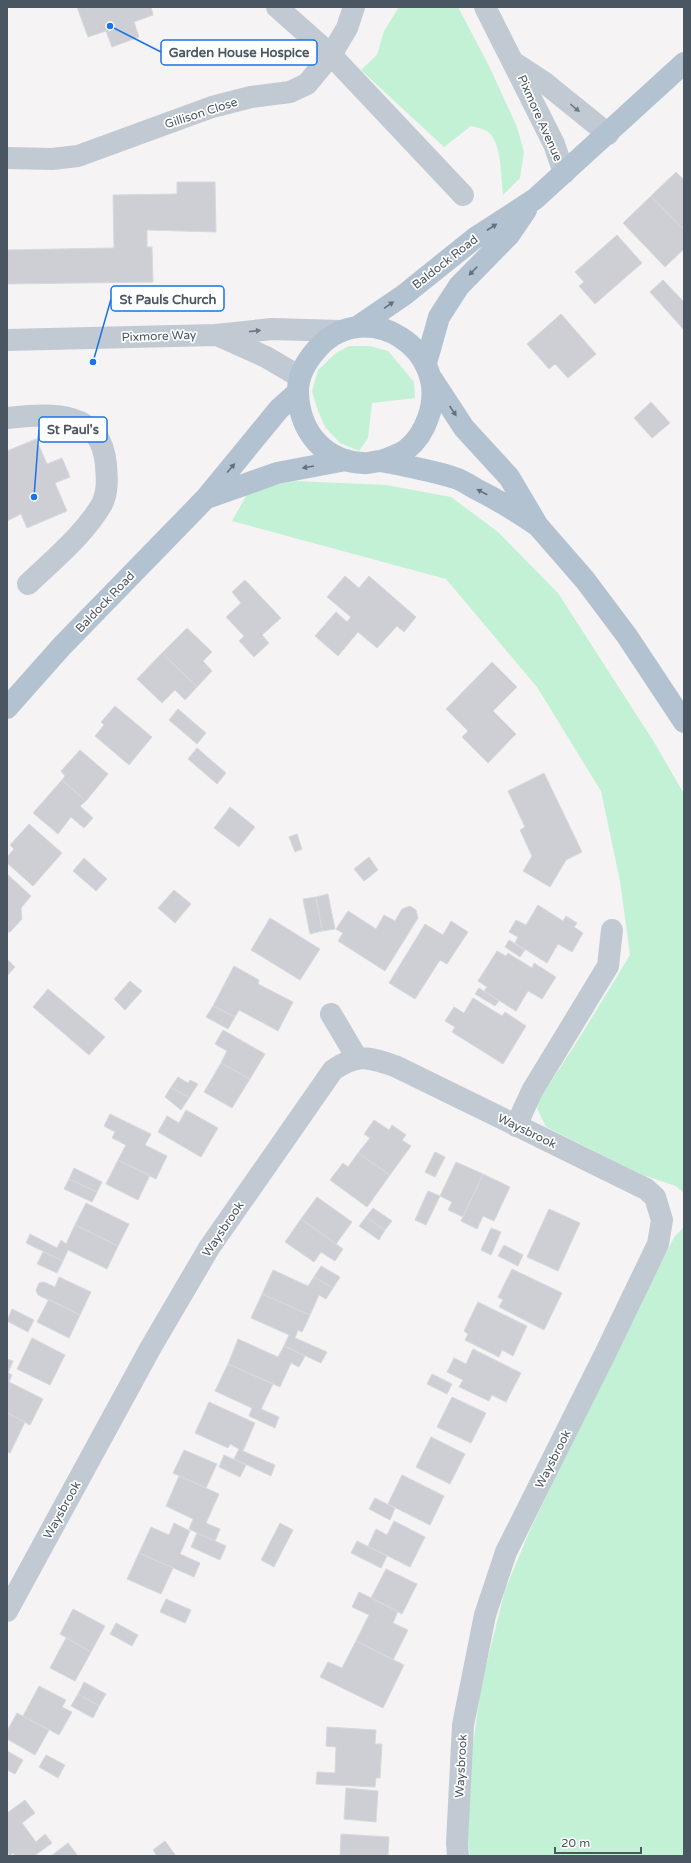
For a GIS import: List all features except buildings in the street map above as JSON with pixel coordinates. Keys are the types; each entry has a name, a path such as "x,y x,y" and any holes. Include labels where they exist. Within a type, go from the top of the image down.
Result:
{"main road":[{"name":"Baldock Road","path":"350,329 404,295 475,238 535,199 608,134 684,63"},
{"name":"Baldock Road","path":"429,371 439,317 458,286 508,235 535,199"},
{"path":"429,371 433,405 424,430 406,450 381,461 364,463 346,460 326,451 310,435 300,414 299,385 308,358 323,342 350,329 377,328 397,335 414,347 429,371 464,428 509,477 538,526 585,580 618,624 684,722"},
{"name":"Baldock Road","path":"7,708 62,646 206,498 299,385"},
{"name":"Baldock Road","path":"206,498 277,473 346,460"},
{"path":"381,461 427,470 456,478 516,511 538,526"}],"street":[{"path":"277,7 331,55 463,195"},
{"name":"Gillison Close","path":"7,158 52,159 78,156 212,107 251,97 290,92 307,84 331,55 347,28 354,7"},
{"name":"Pixmore Avenue","path":"485,7 515,63 554,144 564,173"},
{"name":"Pixmore Avenue","path":"515,63 545,83 608,134"},
{"name":"Pixmore Way","path":"7,340 216,335 272,329 350,329"},
{"name":"Pixmore Way","path":"216,335 266,356 299,385"},
{"path":"7,418 50,414 77,419 94,432 105,454 108,483 103,502 88,525 28,584"},
{"path":"516,1126 532,1091 608,966 612,930"},
{"path":"331,1014 357,1058"},
{"name":"Waysbrook","path":"7,1611 14,1580 209,1248 333,1070 344,1062 357,1058 371,1058 395,1066 646,1189 655,1197 662,1220 662,1230 658,1244 612,1340 506,1552 485,1615 463,1725 457,1843 458,1856"}],"green space":[{"path":"399,7 458,7 490,68 517,127 524,152 520,178 503,195 498,152 493,137 488,132 471,126 444,147 361,70 377,55 384,31"},
{"path":"349,346 369,346 388,351 414,382 415,398 372,403 368,438 359,451 340,443 325,427 312,391 318,370 336,353"},
{"path":"295,481 386,485 451,497 498,532 558,593 654,742 684,794 684,1193 676,1186 643,1175 546,1127 537,1108 539,1100 585,1029 630,955 620,881 601,791 537,687 446,579 232,521 250,489"},
{"path":"684,1227 684,1856 470,1856 468,1841 470,1767 481,1686 505,1590 530,1530 656,1272 675,1236"}],"place":[{"name":"Garden House Hospice","path":"110,26"},
{"name":"St Pauls Church","path":"93,362"},
{"name":"St Paul's","path":"34,497"}]}
